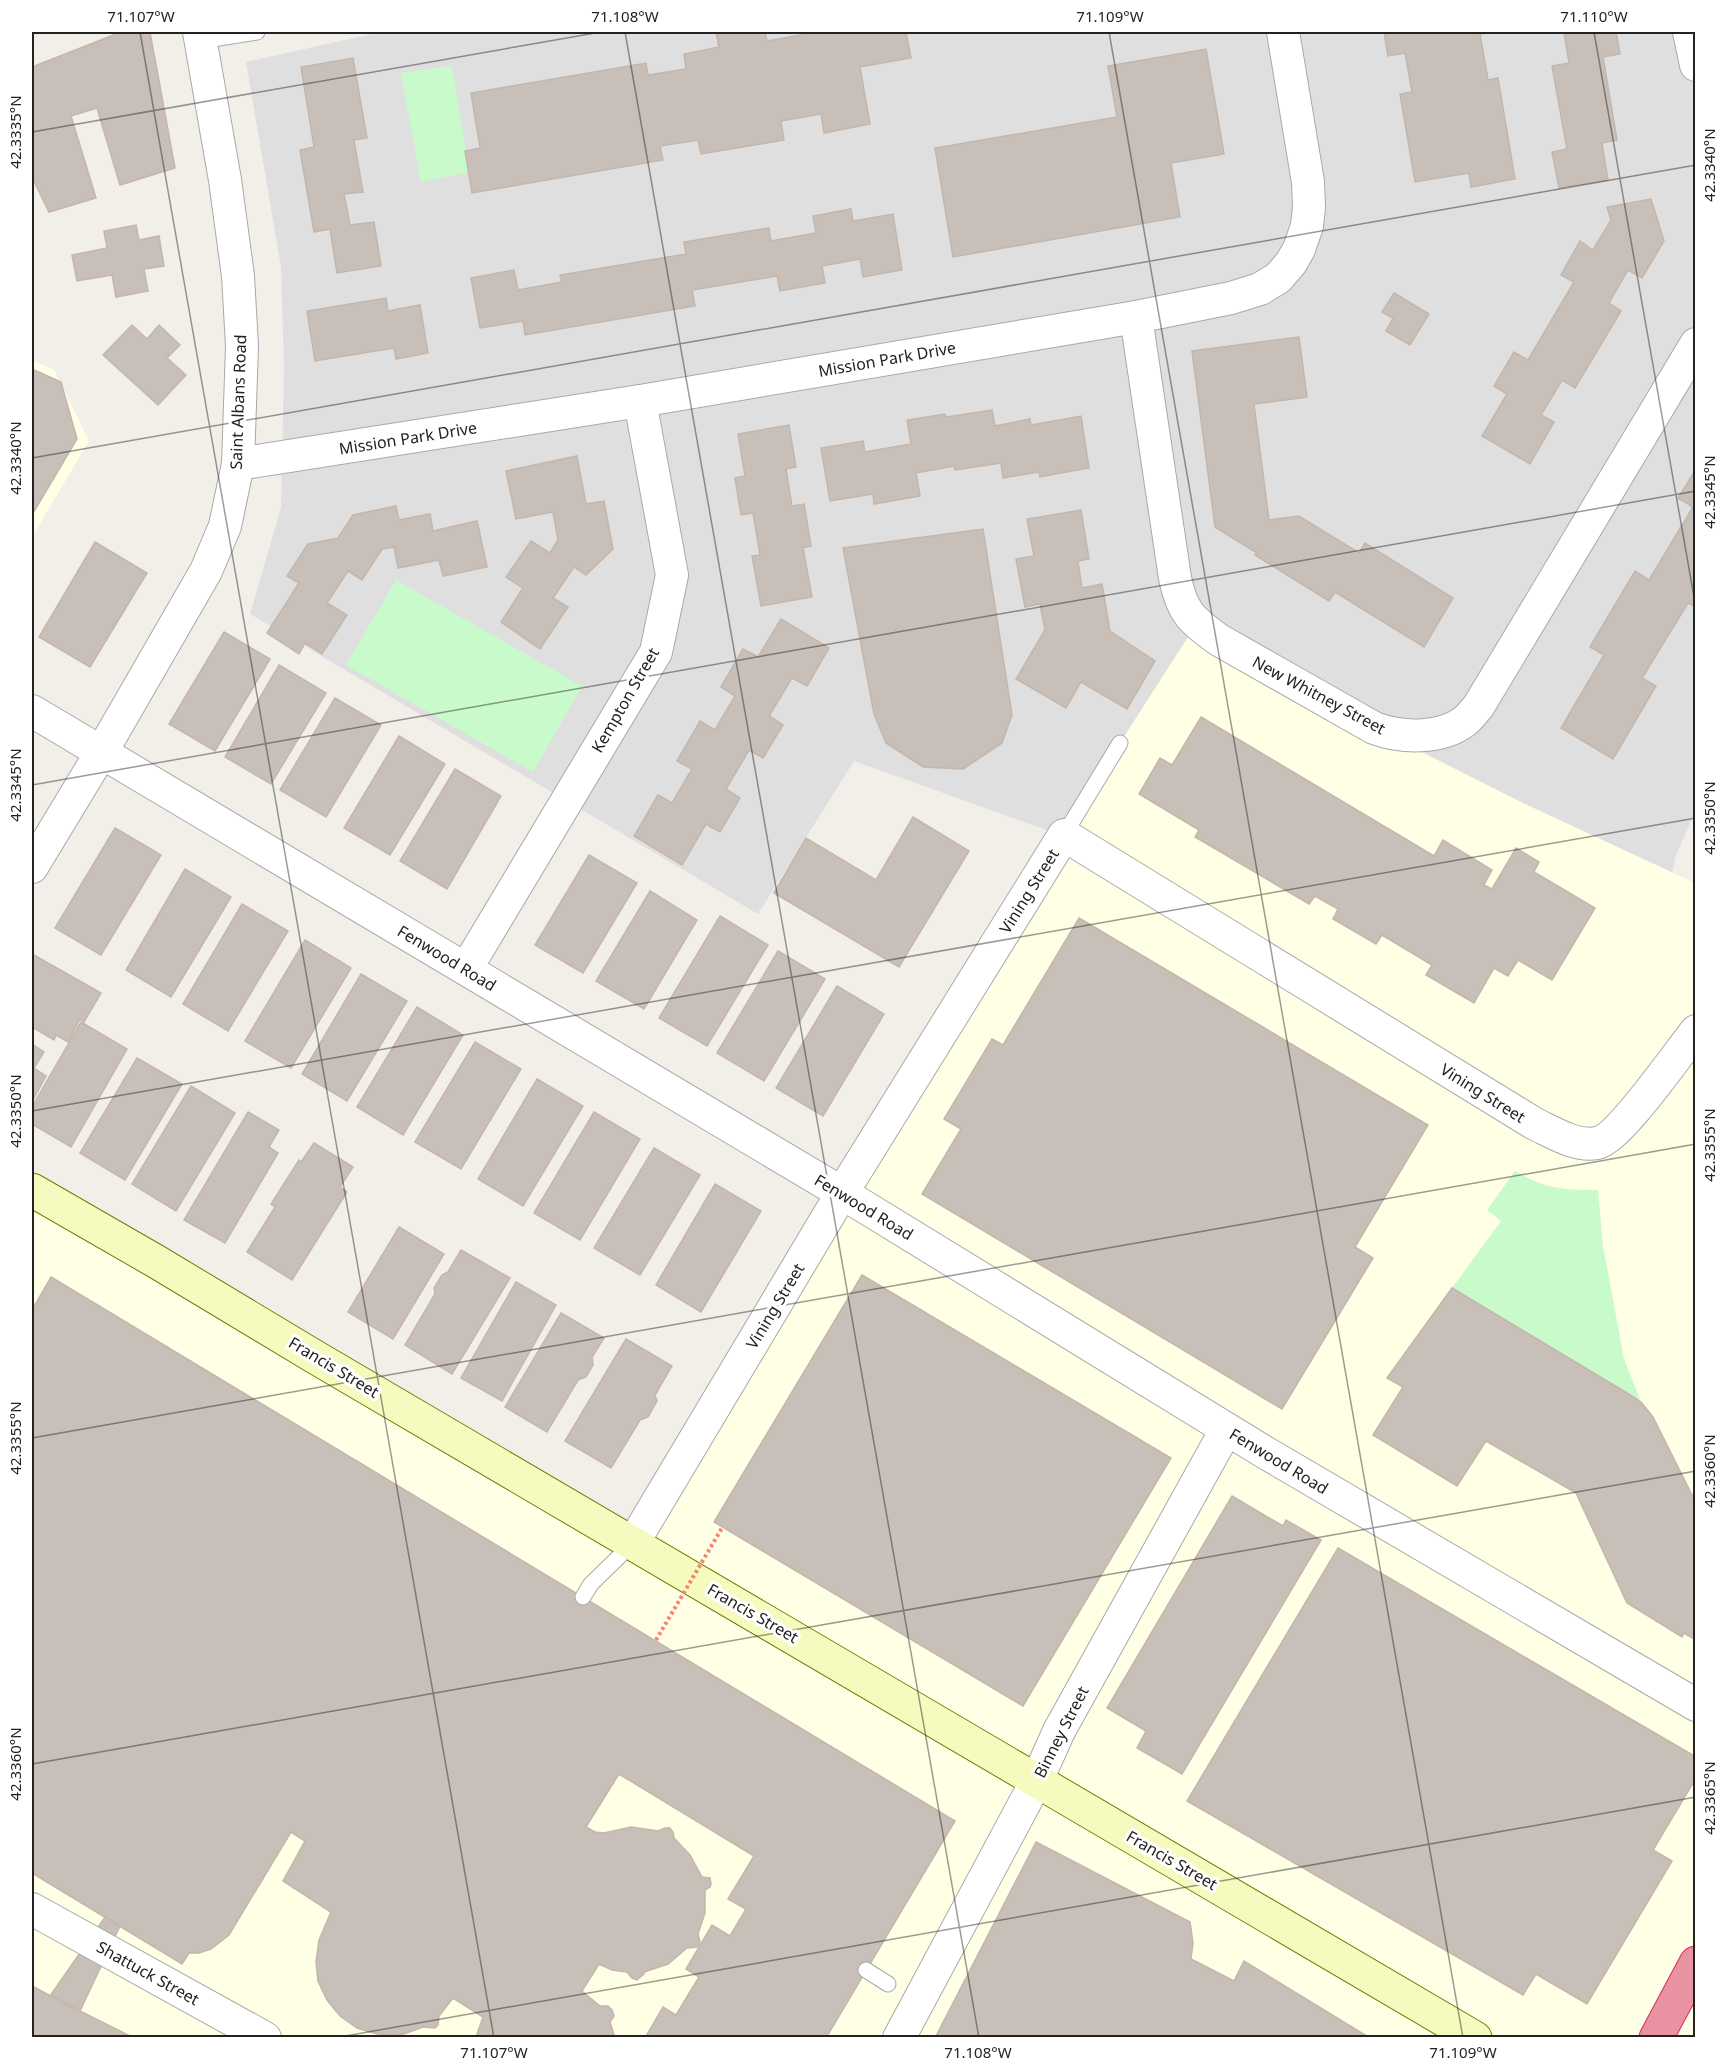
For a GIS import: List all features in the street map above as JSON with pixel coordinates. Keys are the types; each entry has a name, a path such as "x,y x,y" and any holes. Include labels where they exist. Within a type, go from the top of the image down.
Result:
{"highway":[{"path":"1656,2037 1695,1963"}],"main road":[{"name":"Francis Street","path":"32,1190 1474,2037"}],"street":[{"name":"Mission Park Drive","path":"238,464 640,401 1136,317 1231,298 1260,289 1278,278 1299,249 1307,226 1308,182 1283,32"},
{"path":"1689,32 1695,65"},
{"name":"Saint Albans Road","path":"32,867 206,571 225,526 238,464 242,346 238,276 225,180 199,36"},
{"name":"New Whitney Street","path":"1136,317 1175,578 1179,597 1186,613 1201,628 1219,640 1374,728 1390,734 1408,735 1440,732 1453,728 1465,721 1478,707 1695,344"},
{"name":"Kempton Street","path":"466,969 656,652 672,575 640,401"},
{"name":"Fenwood Road","path":"32,711 842,1193 1227,1430 1695,1705"},
{"name":"Vining Street","path":"633,1543 842,1193 1064,835 1535,1124 1576,1142 1597,1143 1611,1135 1695,1031"},
{"name":"Binney Street","path":"899,2037 1037,1780 1059,1731 1227,1430"},
{"name":"Shattuck Street","path":"32,1909 265,2037"}],"lane":[{"path":"199,36 257,32"},
{"path":"1064,835 1120,743"},
{"path":"583,1597 591,1584 633,1543"},
{"path":"866,1970 888,1984"}],"path":[{"path":"656,1640 722,1528"}],"shaded area":[{"path":"381,32 1695,32 1695,812 1676,855 1649,984 1100,849 854,761 758,914 250,614 281,508 284,368 281,267 246,62"},
{"path":"32,360 54,370 89,441 32,537"},
{"path":"1197,623 1374,728 1521,802 1695,883 1695,2037 32,2038 32,1190 633,1543 1120,743"}],"green space":[{"path":"452,66 469,172 421,182 401,73"},
{"path":"396,580 582,686 533,772 346,665"},
{"path":"1515,1171 1545,1185 1574,1190 1598,1190 1603,1246 1624,1359 1641,1402 1452,1288 1501,1221 1487,1210"}],"building":[{"path":"121,32 150,32 175,168 120,185 97,108 71,116 96,198 49,212 32,177 32,67"},
{"path":"716,32 765,32 767,41 806,34 806,32 906,32 911,58 860,67 870,124 824,133 821,114 781,121 784,140 701,154 698,140 660,146 663,160 472,193 465,151 480,148 471,93 646,63 648,75 686,69 684,54 719,47"},
{"path":"1384,32 1490,32 1480,34 1488,80 1498,78 1515,179 1471,187 1469,173 1415,182 1400,94 1412,92 1405,53 1388,56"},
{"path":"1564,32 1616,32 1620,54 1603,57 1617,140 1602,143 1608,180 1559,188 1552,152 1567,149 1552,66 1569,63"},
{"path":"1206,49 1224,154 1171,163 1180,217 953,257 935,148 1117,117 1108,66"},
{"path":"353,58 367,138 354,140 363,192 344,194 350,225 374,222 381,266 337,273 330,229 314,232 300,150 314,147 301,67"},
{"path":"1651,199 1664,241 1642,278 1628,270 1609,303 1621,311 1575,388 1562,380 1541,415 1554,422 1530,464 1482,436 1507,394 1494,386 1514,352 1528,360 1574,282 1561,275 1580,241 1593,250 1611,220 1607,207"},
{"path":"851,209 853,221 893,214 902,270 863,277 860,259 822,266 825,283 780,291 777,276 692,290 695,306 525,335 523,321 480,328 471,278 514,270 518,290 562,282 560,275 686,254 684,242 769,228 771,241 816,233 813,216"},
{"path":"136,225 139,240 159,236 164,266 144,269 148,291 116,297 112,275 77,281 72,255 107,248 104,231"},
{"path":"1394,293 1429,314 1410,345 1386,331 1393,318 1382,312"},
{"path":"386,298 388,311 420,305 428,353 396,359 394,348 315,361 307,311"},
{"path":"132,325 147,339 159,325 180,345 167,358 186,375 158,405 103,355"},
{"path":"1299,337 1307,397 1254,404 1269,520 1299,516 1359,553 1365,543 1453,598 1424,647 1335,592 1329,601 1215,527 1192,351"},
{"path":"32,369 61,382 77,439 32,515"},
{"path":"992,410 995,426 1030,419 1031,425 1081,416 1089,468 1040,477 1039,472 1003,478 1001,463 955,470 954,466 916,473 920,496 874,504 873,494 830,501 821,448 863,441 865,452 911,444 907,420"},
{"path":"789,425 796,467 786,469 792,506 804,504 811,546 803,548 812,597 761,606 752,556 760,555 753,513 741,515 735,478 745,476 738,434"},
{"path":"577,456 586,504 604,501 613,549 586,575 574,567 553,598 568,607 540,649 501,622 523,588 506,577 531,541 550,553 558,540 553,512 516,519 506,471"},
{"path":"1696,469 1696,607 1688,603 1642,678 1656,686 1613,759 1561,728 1604,655 1590,647 1635,571 1649,580 1693,507 1678,498"},
{"path":"396,506 399,520 430,514 433,531 477,521 487,567 443,576 439,560 398,568 394,547 382,549 362,580 348,571 327,603 347,615 322,654 305,643 299,654 267,633 299,583 287,576 308,544 338,538 353,515"},
{"path":"1081,510 1089,559 1078,561 1082,588 1102,584 1110,631 1155,661 1127,709 1081,682 1066,708 1016,679 1045,630 1040,604 1025,607 1016,559 1034,556 1027,519"},
{"path":"983,529 1012,715 1002,743 963,769 923,767 886,743 874,714 843,548"},
{"path":"95,542 147,573 90,667 39,637"},
{"path":"781,619 829,648 807,686 792,678 769,716 783,725 763,758 749,750 726,789 740,798 720,832 706,824 682,865 634,836 658,795 672,803 692,769 677,761 700,721 715,730 735,696 721,687 743,649 758,657"},
{"path":"224,632 270,659 215,751 169,724"},
{"path":"279,665 326,693 271,784 225,757"},
{"path":"335,698 381,725 326,817 280,790"},
{"path":"1201,717 1434,856 1443,840 1492,870 1484,885 1492,889 1516,848 1539,862 1534,872 1595,908 1552,980 1518,960 1508,976 1494,968 1474,1003 1426,975 1432,965 1382,935 1376,944 1333,919 1338,909 1315,896 1309,904 1195,837 1199,830 1139,794 1160,758 1172,765"},
{"path":"399,736 445,764 390,855 344,828"},
{"path":"455,769 501,796 447,889 400,861"},
{"path":"913,817 969,851 899,967 774,893 806,838 876,880"},
{"path":"115,828 161,855 101,955 55,928"},
{"path":"589,855 637,883 583,973 535,945"},
{"path":"185,869 231,897 171,997 126,970"},
{"path":"650,891 697,920 644,1009 596,981"},
{"path":"242,904 288,931 228,1031 183,1004"},
{"path":"720,916 768,945 707,1046 659,1018"},
{"path":"1079,918 1428,1125 1355,1247 1373,1258 1282,1409 922,1194 961,1129 944,1119 992,1039 1003,1045"},
{"path":"305,940 351,968 291,1068 245,1041"},
{"path":"778,951 825,979 764,1081 717,1053"},
{"path":"32,954 101,993 84,1022 80,1019 68,1042 56,1035 54,1040 32,1027"},
{"path":"361,974 407,1001 347,1101 302,1074"},
{"path":"837,986 884,1014 823,1116 776,1088"},
{"path":"417,1007 463,1035 403,1135 357,1107"},
{"path":"81,1022 127,1049 71,1147 32,1124 32,1107"},
{"path":"475,1042 521,1069 461,1169 415,1142"},
{"path":"32,1044 44,1052 34,1068 46,1076 32,1102"},
{"path":"137,1058 182,1084 125,1180 80,1153"},
{"path":"537,1079 583,1106 523,1206 478,1179"},
{"path":"191,1086 235,1113 176,1211 132,1184"},
{"path":"248,1112 279,1130 269,1147 278,1153 225,1243 184,1220"},
{"path":"594,1112 640,1139 580,1240 534,1213"},
{"path":"314,1143 353,1167 340,1187 347,1192 292,1280 247,1252 275,1207 271,1204 299,1160 301,1162"},
{"path":"654,1148 700,1175 640,1275 594,1248"},
{"path":"715,1184 761,1211 701,1312 656,1285"},
{"path":"399,1227 444,1254 393,1339 348,1312"},
{"path":"461,1250 510,1278 452,1374 405,1345 435,1294 434,1288 442,1275 448,1272"},
{"path":"862,1275 1171,1458 1023,1706 714,1522"},
{"path":"51,1277 955,1821 826,2038 645,2038 663,2007 676,2015 699,1977 686,1969 712,1925 730,1936 746,1909 728,1899 754,1856 619,1774 586,1827 595,1832 604,1833 631,1827 658,1831 670,1828 674,1838 690,1855 702,1877 710,1878 711,1884 705,1890 705,1913 698,1934 700,1942 697,1947 687,1948 668,1964 644,1972 637,1980 627,1972 612,1970 599,1964 582,1991 600,2006 608,2006 612,2010 614,2016 610,2022 615,2038 470,2038 476,2037 483,2017 453,1998 439,2016 438,2025 435,2028 423,2027 404,2034 390,2035 357,2028 340,2016 327,2000 318,1981 316,1962 319,1940 331,1912 283,1881 305,1841 291,1832 229,1935 211,1949 189,1953 182,1964 32,1873 32,1310"},
{"path":"516,1282 556,1305 502,1401 461,1378"},
{"path":"1452,1288 1627,1393 1641,1402 1653,1417 1696,1503 1696,1640 1684,1633 1682,1637 1627,1603 1576,1493 1486,1441 1457,1486 1373,1435 1403,1387 1387,1378"},
{"path":"561,1313 604,1338 592,1357 593,1365 586,1377 578,1380 547,1432 505,1407"},
{"path":"626,1339 672,1366 655,1395 657,1401 648,1417 640,1420 611,1468 565,1441"},
{"path":"1232,1496 1283,1526 1286,1520 1321,1540 1182,1774 1137,1748 1146,1731 1107,1708"},
{"path":"1338,1548 1696,1757 1696,1778 1653,1850 1672,1861 1587,2004 1536,1974 1523,1995 1187,1801"},
{"path":"1036,1842 1190,1922 1193,1943 1191,1959 1234,1981 1244,1961 1370,2038 935,2038"},
{"path":"105,1917 120,1926 80,2011 50,1996"},
{"path":"32,1986 60,2001 134,2038 32,2038"}]}
